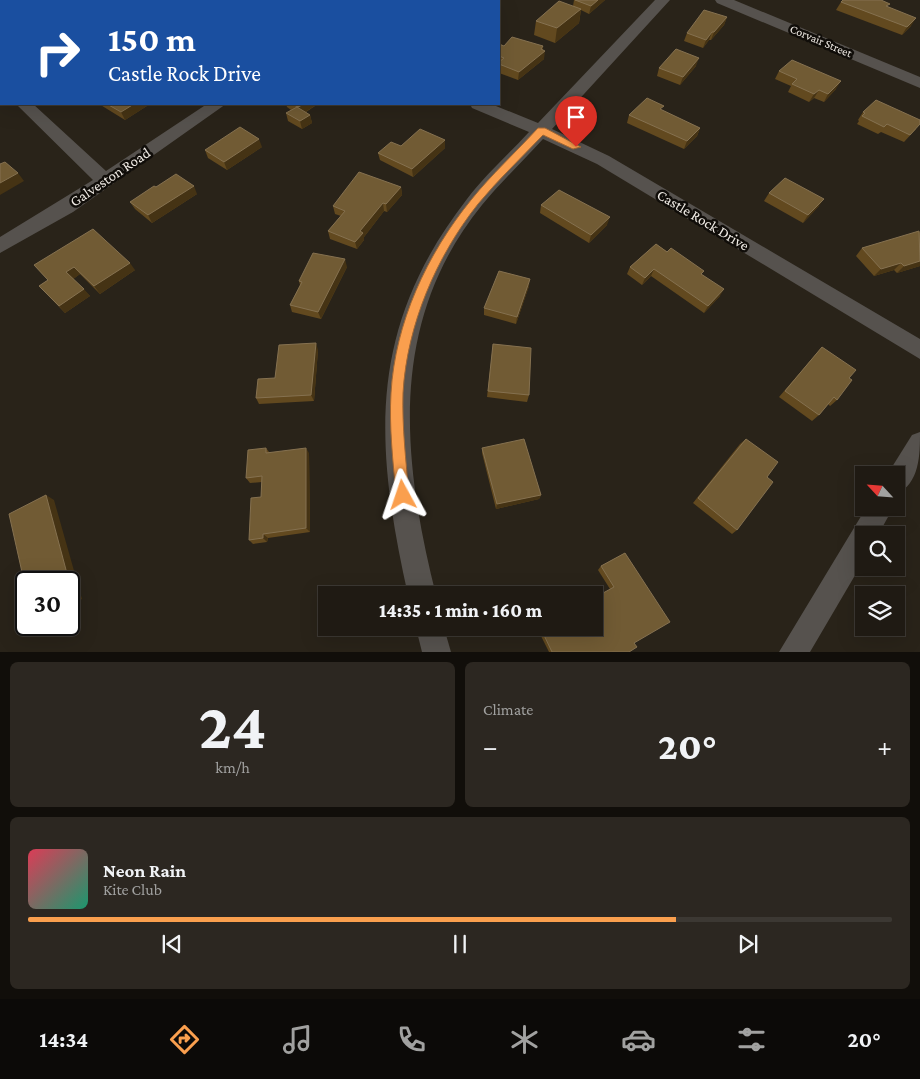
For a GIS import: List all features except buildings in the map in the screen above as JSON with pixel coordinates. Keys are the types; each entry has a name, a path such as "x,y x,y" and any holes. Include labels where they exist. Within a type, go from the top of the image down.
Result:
{"street":[{"path":"420,586 403,495 397,426 397,391 405,344 414,310 430,272 450,236 475,202 663,0"},
{"name":"Corvair Street","path":"722,0 920,83"},
{"path":"25,105 56,132 105,181"},
{"name":"Galveston Road","path":"0,246 105,181 217,105"},
{"name":"Castle Rock Drive","path":"480,105 542,130 603,160 920,350"},
{"path":"905,467 920,443"},
{"path":"793,652 875,516"},
{"path":"432,636 437,652"}],"route":[{"path":"403,495 397,426 397,391 405,344 414,310 430,272 450,236 475,202 542,130 576,147"}]}
